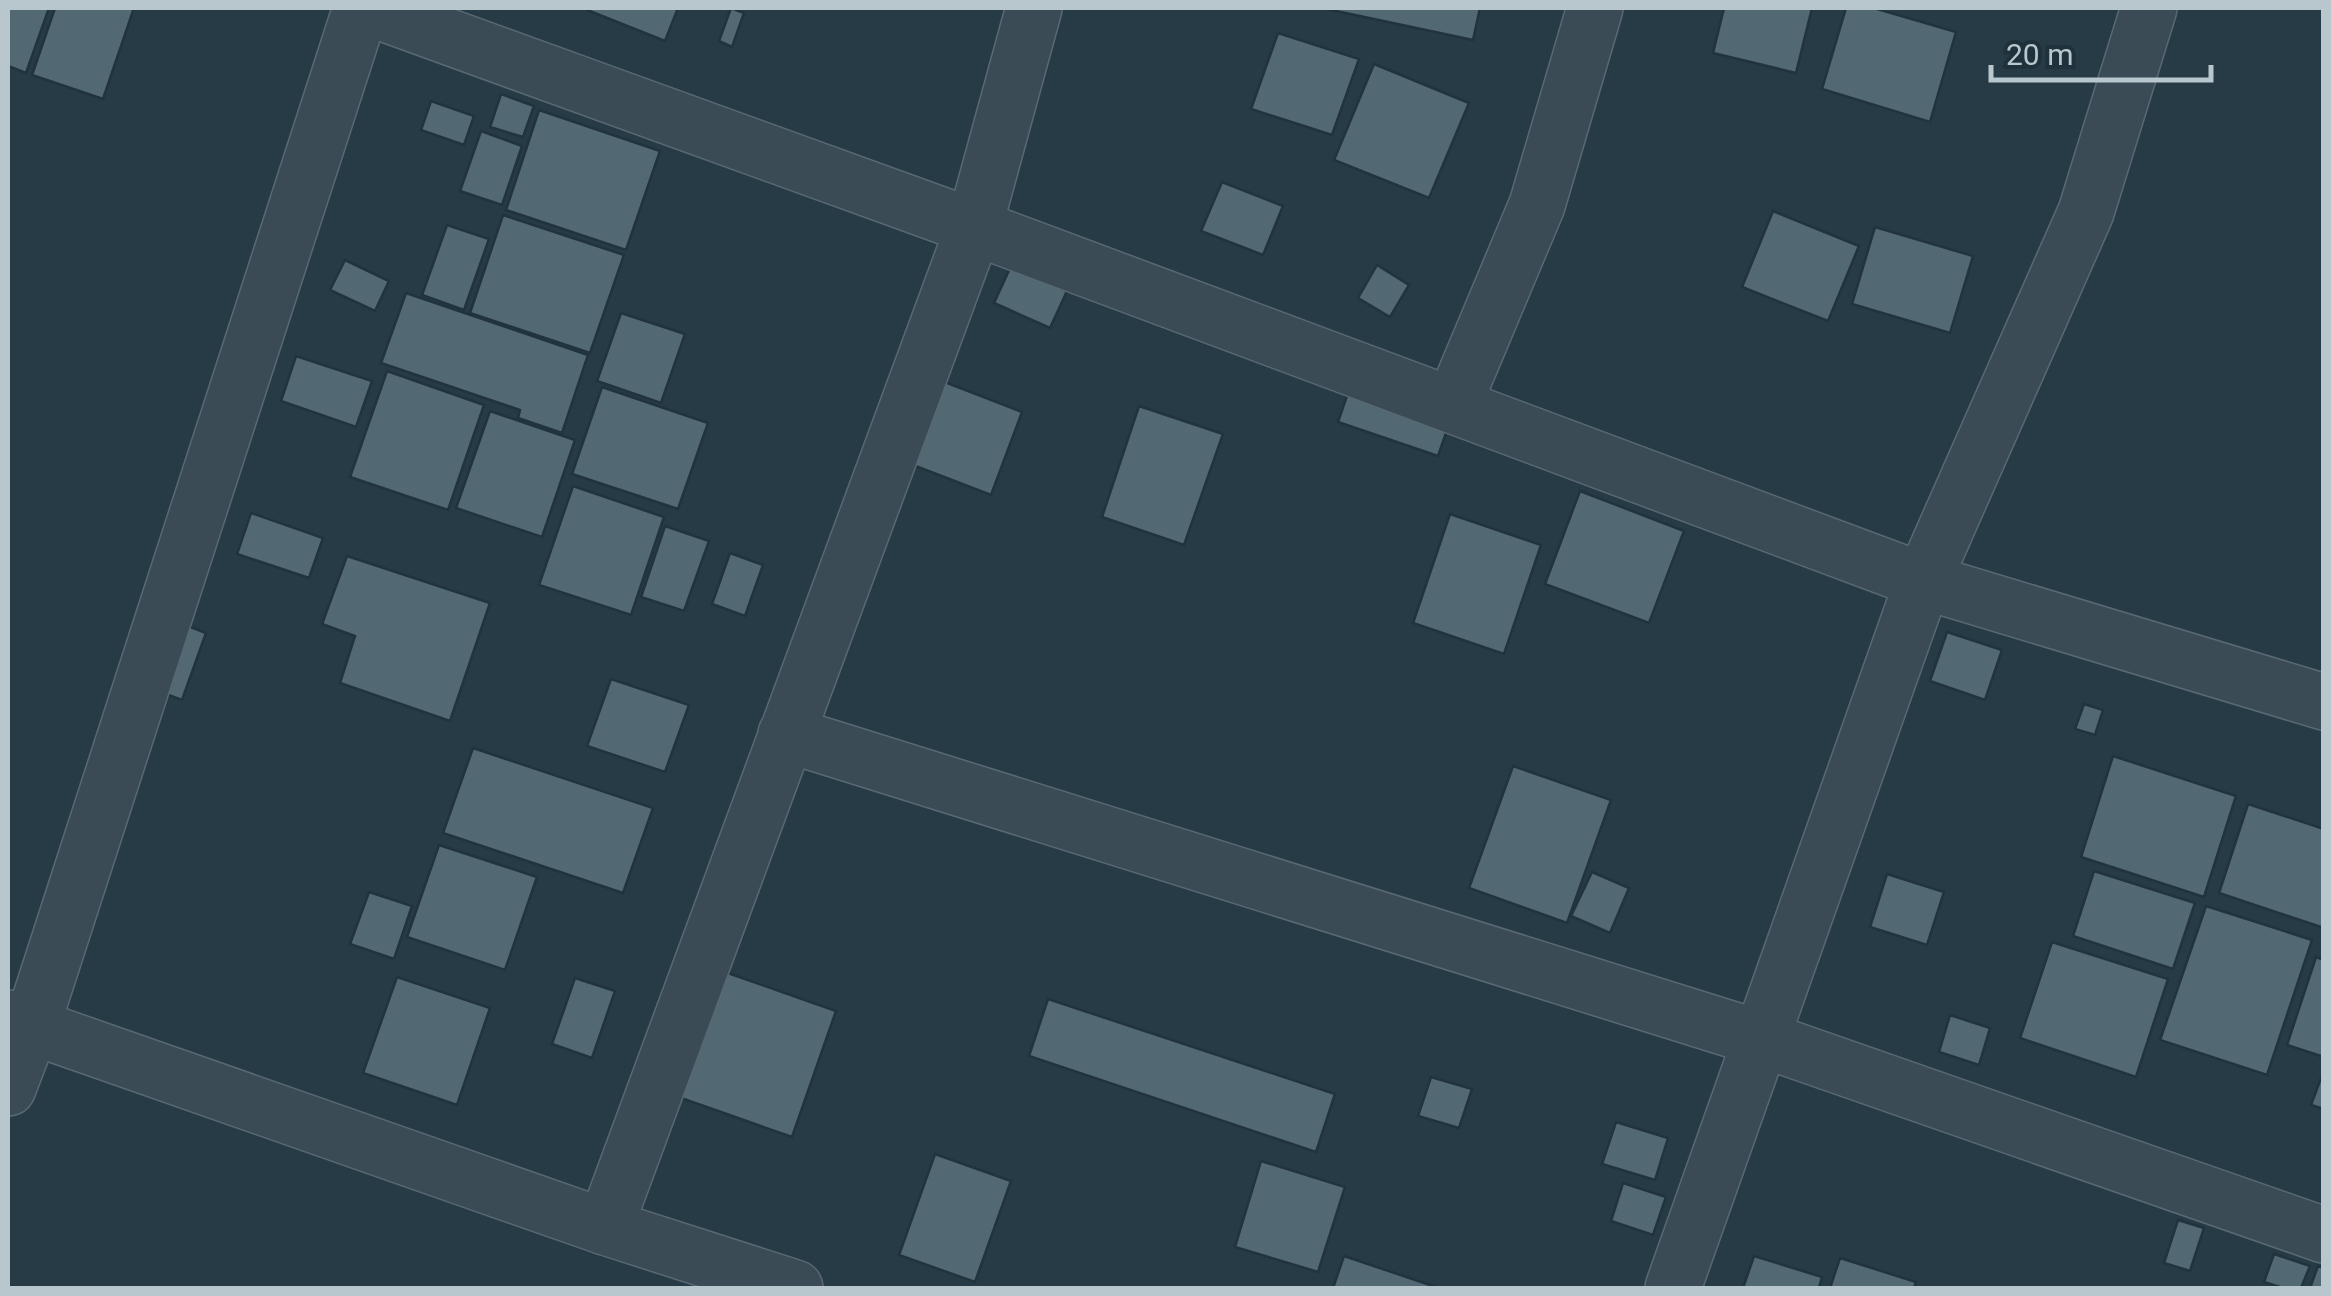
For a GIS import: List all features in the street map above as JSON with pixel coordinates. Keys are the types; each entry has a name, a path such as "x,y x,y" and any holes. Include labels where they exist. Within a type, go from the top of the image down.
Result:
{"street":[{"path":"8,1088 20,1022 361,8"},
{"path":"369,8 974,227 1924,581 2324,702"},
{"path":"605,1228 974,227 1034,8"},
{"path":"1453,405 1538,206 1595,8"},
{"path":"1674,1288 1924,581 2086,212 2149,8"},
{"path":"786,734 1762,1038 2324,1235"},
{"path":"20,1022 605,1228 795,1288"}],"building":[{"path":"8,8 49,8 26,73 8,66"},
{"path":"55,8 134,8 103,99 32,75"},
{"path":"582,8 678,8 665,41"},
{"path":"731,8 744,13 732,47 719,41"},
{"path":"1322,8 1480,8 1473,40"},
{"path":"1724,8 1812,8 1796,73 1713,53"},
{"path":"1846,8 1874,8 1956,32 1930,122 1822,89"},
{"path":"1278,33 1359,59 1332,135 1251,109"},
{"path":"1374,64 1469,103 1429,198 1334,160"},
{"path":"501,94 534,106 523,137 490,127"},
{"path":"431,101 474,116 464,145 421,130"},
{"path":"539,110 660,151 626,250 506,210"},
{"path":"481,131 522,146 502,205 460,191"},
{"path":"1222,182 1283,206 1263,255 1201,231"},
{"path":"1773,211 1859,246 1828,321 1742,287"},
{"path":"503,215 624,255 590,353 470,313"},
{"path":"447,225 489,239 464,310 422,295"},
{"path":"1875,227 1973,256 1950,333 1852,304"},
{"path":"345,260 389,281 375,311 330,290"},
{"path":"1377,265 1409,285 1390,317 1358,298"},
{"path":"1011,266 1067,291 1050,328 994,303"},
{"path":"406,293 588,355 562,433 518,418 520,410 381,363"},
{"path":"621,313 685,334 661,403 597,381"},
{"path":"296,356 372,381 356,427 281,401"},
{"path":"387,371 484,405 448,510 350,477"},
{"path":"924,374 1022,412 991,495 892,457"},
{"path":"1353,378 1453,413 1438,456 1338,422"},
{"path":"602,387 708,423 678,509 572,474"},
{"path":"1139,406 1223,434 1184,545 1102,517"},
{"path":"490,411 575,440 542,537 456,508"},
{"path":"573,486 664,517 631,615 539,585"},
{"path":"1580,491 1684,531 1649,623 1545,584"},
{"path":"251,513 323,538 309,578 237,554"},
{"path":"1450,514 1541,545 1504,654 1413,623"},
{"path":"665,526 709,541 684,611 641,597"},
{"path":"730,553 763,565 745,616 712,604"},
{"path":"347,556 490,603 450,721 340,683 355,636 322,624"},
{"path":"175,621 206,633 182,700 149,688"},
{"path":"1947,632 2002,650 1985,700 1930,681"},
{"path":"611,679 689,705 665,772 587,746"},
{"path":"2084,704 2103,710 2095,735 2075,729"},
{"path":"473,748 653,808 623,893 443,833"},
{"path":"2113,756 2236,796 2204,897 2081,857"},
{"path":"1513,766 1611,800 1567,923 1469,888"},
{"path":"2248,804 2324,829 2324,928 2219,893"},
{"path":"439,845 537,877 505,970 407,937"},
{"path":"2094,871 2195,903 2173,969 2073,936"},
{"path":"1592,872 1629,888 1610,933 1571,916"},
{"path":"1887,874 1944,892 1927,945 1870,927"},
{"path":"369,892 412,906 394,959 350,944"},
{"path":"2206,906 2312,940 2267,1075 2160,1040"},
{"path":"2052,942 2168,979 2136,1077 2020,1038"},
{"path":"2316,957 2324,960 2324,1057 2287,1045"},
{"path":"725,972 836,1011 792,1137 681,1098"},
{"path":"397,977 490,1008 457,1105 363,1073"},
{"path":"575,978 615,991 592,1058 552,1044"},
{"path":"1048,999 1335,1094 1316,1152 1029,1056"},
{"path":"1950,1015 1990,1028 1979,1065 1939,1052"},
{"path":"2324,1070 2324,1109 2311,1105"},
{"path":"1431,1077 1472,1089 1459,1128 1418,1116"},
{"path":"1616,1122 1668,1138 1655,1180 1602,1164"},
{"path":"935,1154 1011,1181 975,1282 899,1255"},
{"path":"1261,1161 1345,1187 1318,1272 1235,1247"},
{"path":"1623,1183 1666,1197 1653,1235 1611,1221"},
{"path":"2178,1220 2204,1228 2190,1271 2164,1263"},
{"path":"2274,1254 2310,1266 2301,1288 2264,1282"},
{"path":"1344,1256 1439,1288 1333,1288"},
{"path":"1754,1256 1822,1277 1819,1288 1743,1288"},
{"path":"1840,1258 1916,1282 1914,1288 1830,1288"},
{"path":"2318,1266 2324,1268 2324,1288 2310,1288"}]}
